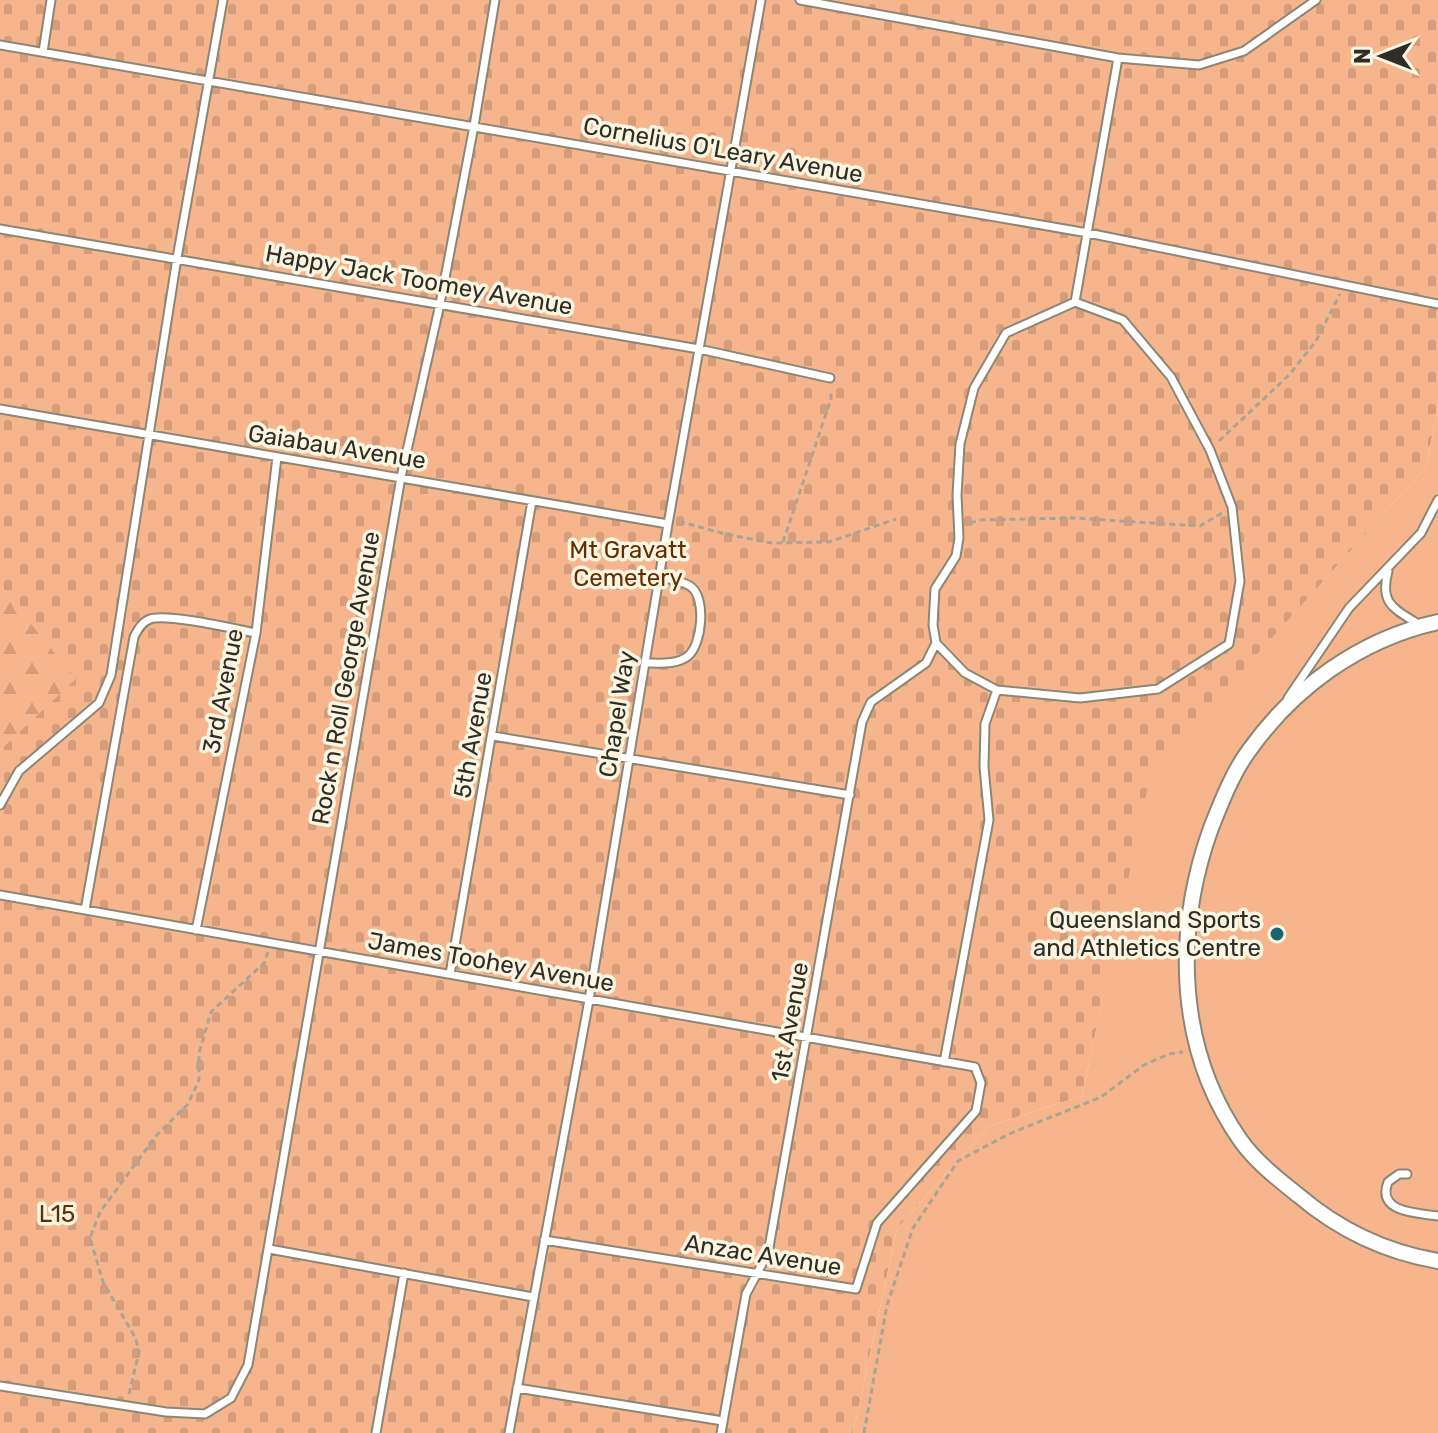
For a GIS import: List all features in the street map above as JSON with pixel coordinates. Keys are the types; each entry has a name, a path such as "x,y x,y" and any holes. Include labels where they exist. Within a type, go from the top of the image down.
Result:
{"street":[{"path":"1438,622 1372,645 1316,678 1276,717 1246,754 1220,806 1204,850 1192,897 1186,941 1186,982 1204,1069 1242,1142 1271,1174 1316,1210 1377,1246 1438,1261"}],"lane":[{"path":"43,52 51,0"},
{"path":"0,805 19,771 99,703 111,675 177,258 223,0"},
{"name":"Rock n Roll George Avenue","path":"0,1386 166,1412 205,1414 231,1398 248,1365 401,477 440,304 495,0"},
{"name":"Chapel Way","path":"509,1433 589,1000 668,524 761,0"},
{"path":"800,0 1118,58 1199,65 1244,51 1316,0"},
{"name":"Cornelius O'Leary Avenue","path":"0,45 1088,233 1438,304"},
{"path":"1075,302 1118,58"},
{"name":"Happy Jack Toomey Avenue","path":"0,229 699,349 830,378"},
{"path":"1075,302 1123,320 1171,377 1210,450 1232,507 1240,581 1229,644 1158,689 1080,698 997,690 965,673 936,643 933,625 935,589 956,556 960,444 974,388 1006,333 1075,302"},
{"name":"Gaiabau Avenue","path":"0,409 668,524"},
{"name":"3rd Avenue","path":"196,930 256,633 277,457"},
{"path":"1276,717 1349,608 1421,533 1438,500"},
{"name":"5th Avenue","path":"450,974 532,501"},
{"path":"1388,569 1387,601 1395,610 1422,626"},
{"path":"646,663 677,662 687,658 694,650 702,607 699,596 691,587 660,577"},
{"path":"85,910 134,637 139,627 146,621 162,617 256,633"},
{"name":"1st Avenue","path":"721,1433 746,1294 768,1253 862,722 871,702 926,663 936,643"},
{"path":"944,1062 989,820 984,767 985,724 997,690"},
{"path":"493,736 850,795"},
{"name":"James Toohey Avenue","path":"0,895 975,1067"},
{"name":"Anzac Avenue","path":"544,1240 856,1289 877,1223 976,1111 981,1083 975,1067"},
{"path":"1407,1174 1399,1174 1388,1182 1385,1196 1388,1202 1401,1210 1438,1216"},
{"path":"269,1249 533,1297"},
{"path":"376,1433 404,1273"},
{"path":"517,1388 723,1421"}],"path":[{"path":"1210,450 1289,375 1316,341 1343,287"},
{"path":"783,543 831,399 830,378"},
{"path":"958,527 979,520 1074,518 1200,526 1232,507"},
{"path":"682,522 725,534 783,543 829,542 896,519"},
{"path":"126,1406 139,1352 136,1339 103,1282 90,1238 100,1212 156,1136 188,1104 199,1080 199,1053 211,1012 264,963 271,941"},
{"path":"864,1433 887,1305 913,1228 958,1161 1009,1134 1101,1097 1144,1065 1169,1054 1199,1049"}],"green space":[{"name":"Mt Gravatt Cemetery","path":"0,0 1438,0 1438,407 1426,467 1152,772 1082,1096 989,1126 897,1229 853,1433 0,1433 0,750 76,679 0,586"},
{"name":"Queensland Sports and Athletics Centre","path":"1438,407 1438,1433 853,1433 897,1229 989,1126 1082,1096 1151,772 1426,467"},
{"path":"0,586 77,679 0,750"}],"place":[{"name":"Queensland Sports and Athletics Centre","path":"1277,934"}],"park label":[{"name":"L15","path":"57,1214"}]}
